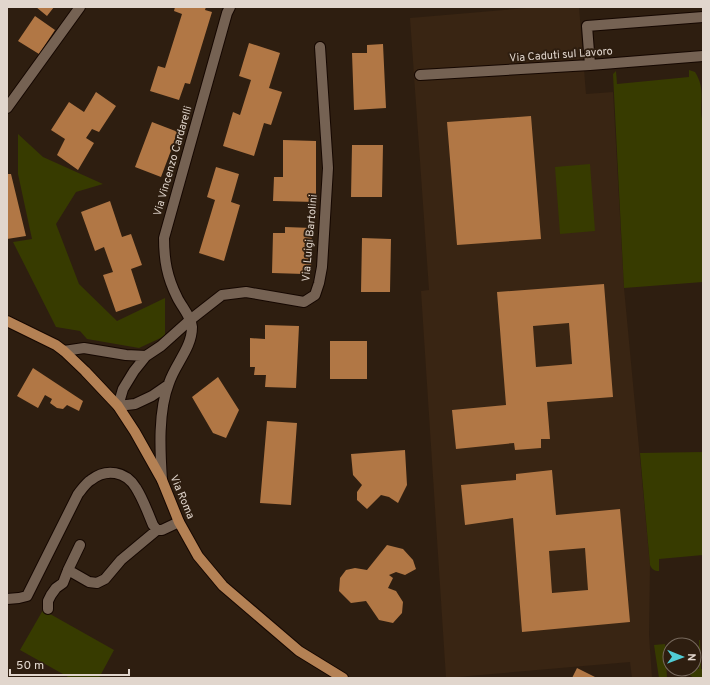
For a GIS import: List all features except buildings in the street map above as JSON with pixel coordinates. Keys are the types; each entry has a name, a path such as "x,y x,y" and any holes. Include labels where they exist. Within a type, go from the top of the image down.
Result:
{"main road":[{"name":"Via Roma","path":"7,321 56,345 64,351 118,406 135,432 162,480 179,522 198,556 223,586 299,651 343,678"}],"street":[{"path":"7,108 80,7"},
{"name":"Via Vincenzo Cardarelli","path":"190,320 176,296 169,278 164,260 164,238 227,13 230,7"},
{"path":"590,65 587,26 703,17"},
{"name":"Via Luigi Bartolini","path":"118,406 123,388 134,370 146,356 161,346 190,320 222,295 246,292 304,302 315,295 322,268 328,168 320,47"},
{"name":"Via Caduti sul Lavoro","path":"420,75 590,65 703,56"},
{"path":"162,480 160,446 162,415 172,373 190,342 192,326 190,320"},
{"path":"64,351 84,348 126,355 146,356"},
{"path":"118,406 135,404 152,396 168,385"},
{"path":"7,599 27,596 78,494 91,480 105,473 113,472 125,476 136,487 156,530"},
{"path":"68,570 89,582 97,583 105,579 121,560 156,530 162,530 179,522"},
{"path":"48,609 48,601 51,595 56,588 63,583 80,545"}],"shaded area":[{"path":"538,7 579,7 586,94 613,92 624,288 650,565 649,635 652,678 632,678 630,662 446,678 421,291 429,290 410,18"},
{"path":"689,70 695,72 701,85 701,110 703,124 703,282 624,288 613,74 616,71 617,84 689,77"},
{"path":"18,134 43,157 103,184 76,192 56,224 79,284 117,321 165,298 165,336 139,348 87,339 80,331 56,327 13,242 32,239 18,174"},
{"path":"590,164 595,231 560,234 555,167"},
{"path":"703,452 703,555 659,559 659,571 654,570 650,565 640,453"},
{"path":"43,610 114,650 99,678 70,678 20,650"},
{"path":"662,644 662,677 667,678 659,678 654,645"},
{"path":"703,669 703,678 693,677 702,677"}]}
